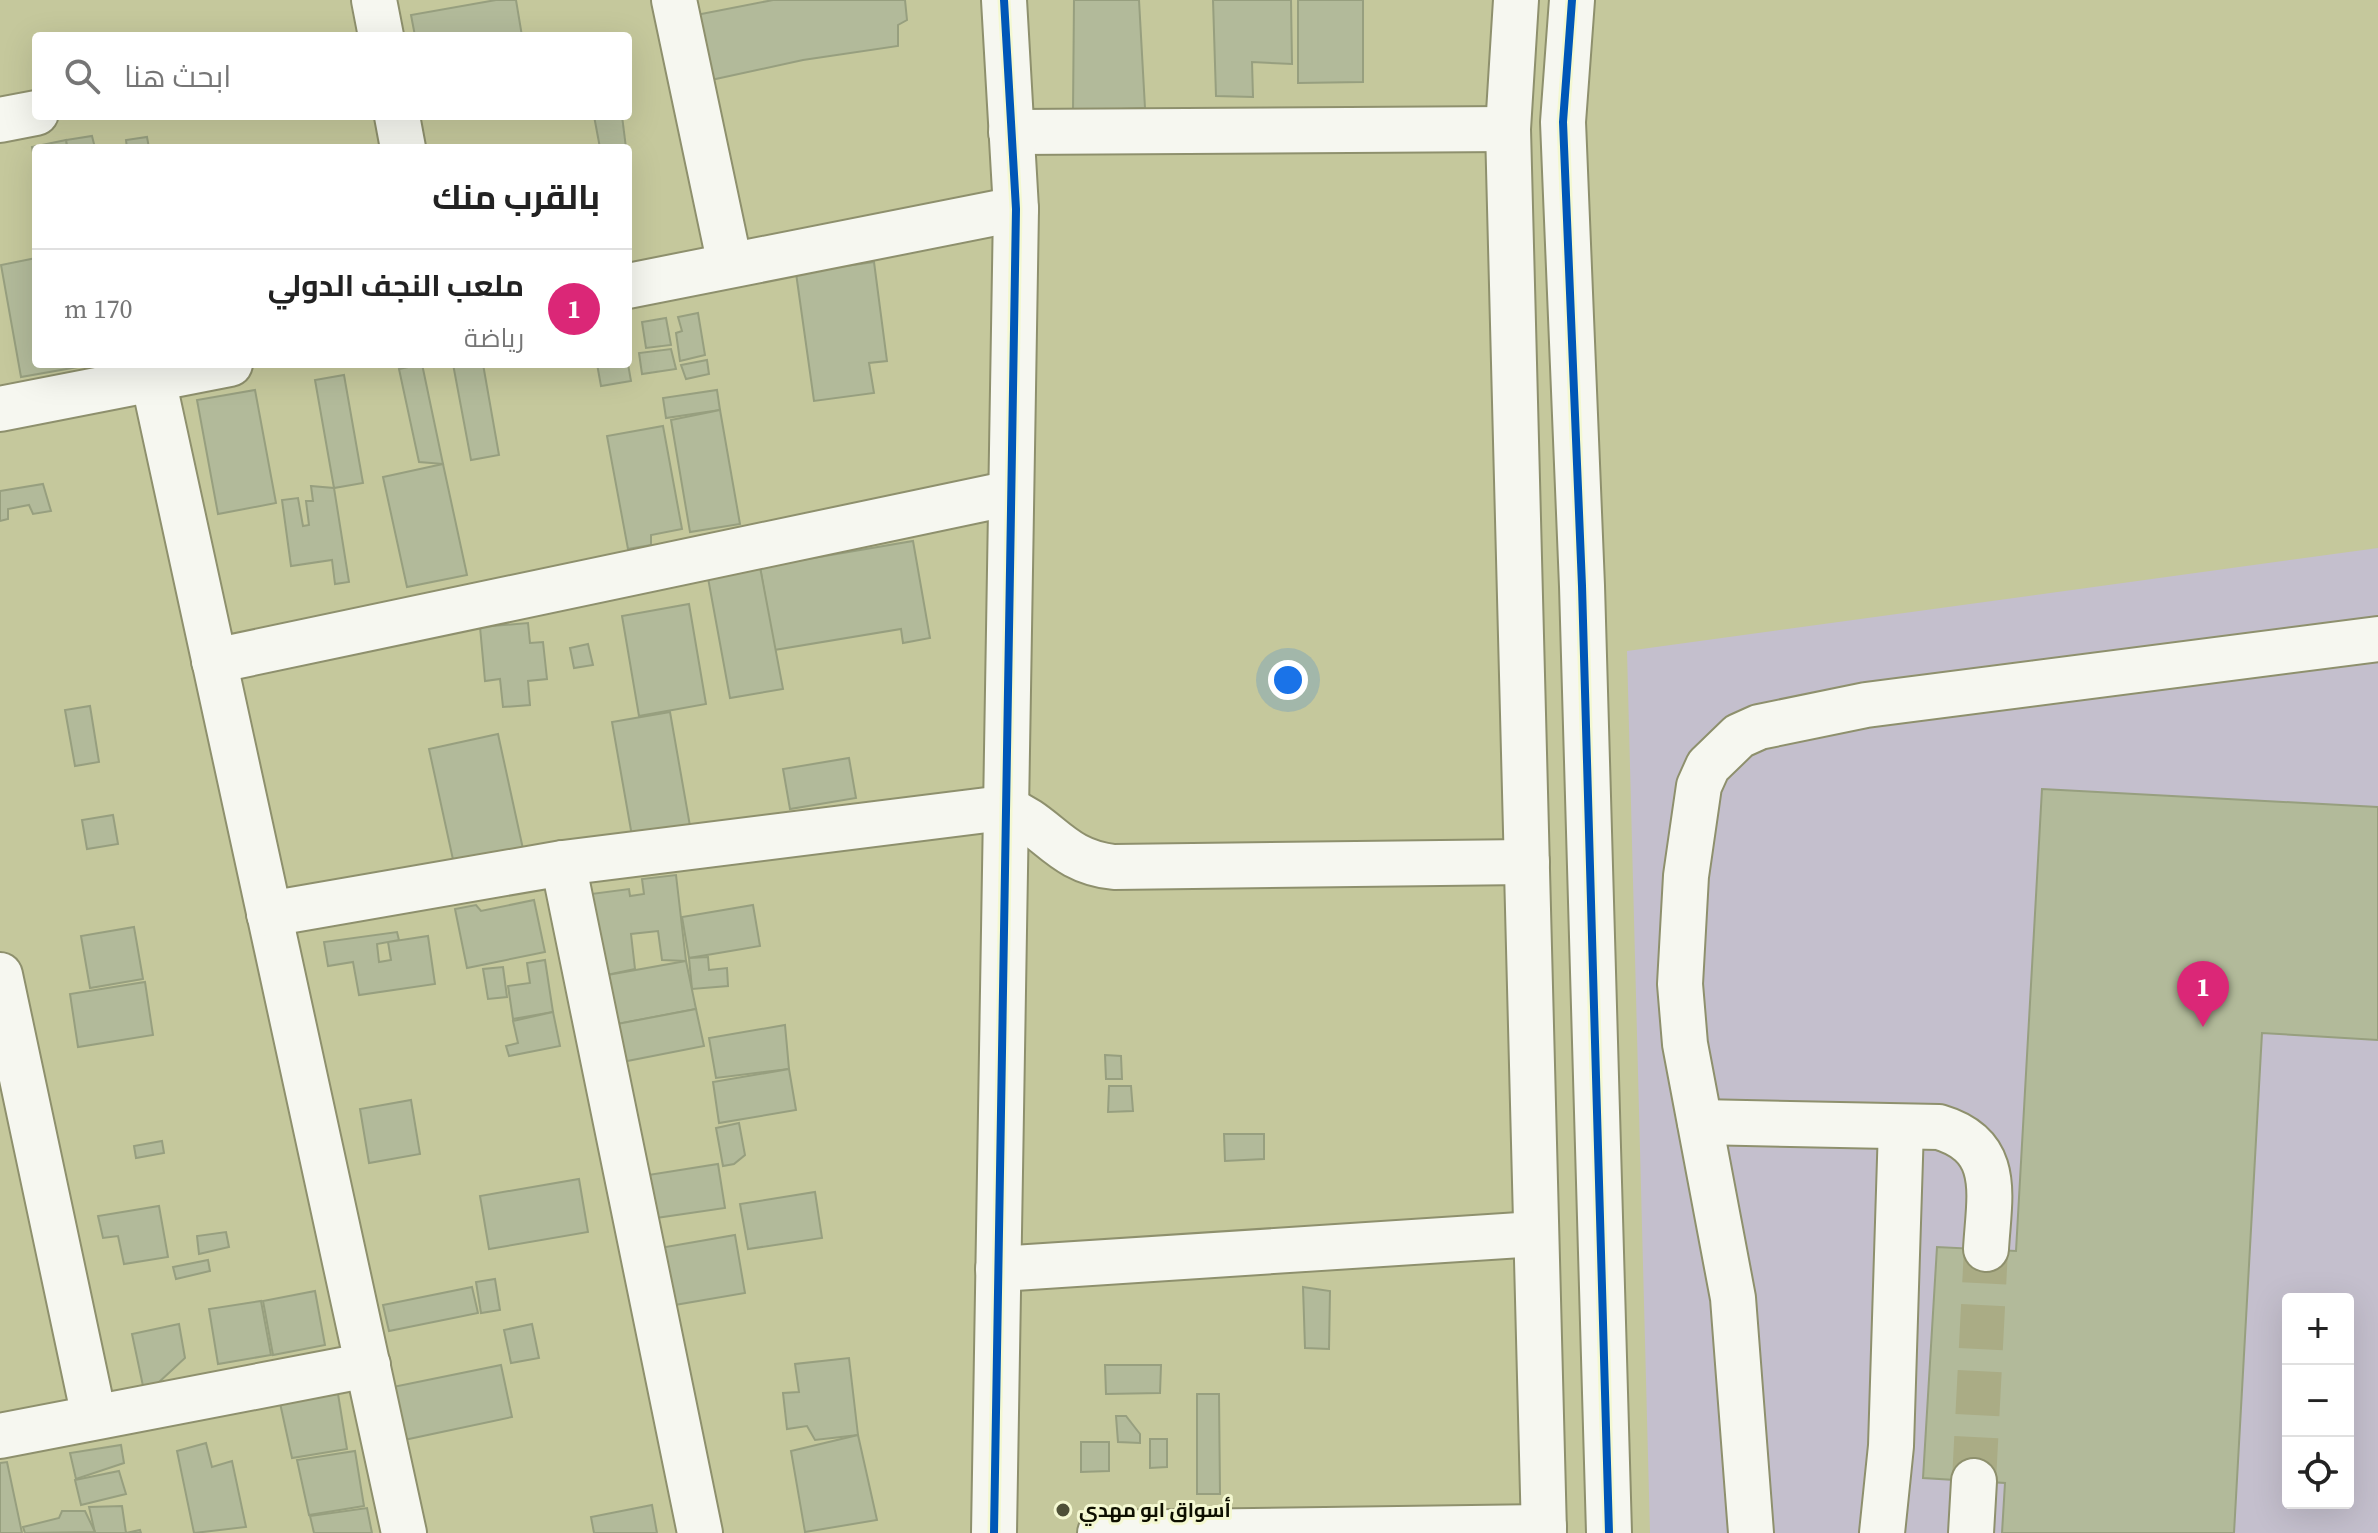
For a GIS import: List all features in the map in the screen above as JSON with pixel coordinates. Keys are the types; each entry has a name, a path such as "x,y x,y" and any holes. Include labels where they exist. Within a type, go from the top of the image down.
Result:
{"street":[{"path":"374,0 380,32"},
{"path":"674,0 730,265"},
{"path":"994,1533 1003,808 1016,209 1004,0"},
{"path":"1100,1533 1544,1530 1508,129 1516,0"},
{"path":"1572,0 1563,122 1583,602 1609,1533"},
{"path":"0,120 32,114"},
{"path":"398,120 402,144"},
{"path":"1011,132 1508,129"},
{"path":"632,285 1016,209"},
{"path":"0,409 209,368"},
{"path":"153,379 404,1533"},
{"path":"214,661 1011,493"},
{"path":"1751,1533 1733,1298 1685,1044 1680,984 1686,876 1699,786 1708,766 1739,736 1759,727 1866,705 2378,639"},
{"path":"269,914 563,863 1003,808 1028,819 1062,850 1105,866 1527,862"},
{"path":"563,863 700,1533"},
{"path":"0,975 94,1417"},
{"path":"1700,1122 1939,1127 1956,1132 1981,1155 1990,1185 1986,1249"},
{"path":"1882,1533 1891,1446 1901,1127"},
{"path":"998,1269 1536,1234"},
{"path":"0,1436 368,1365"},
{"path":"1971,1533 1974,1481"}],"shaded area":[{"path":"2378,548 2378,1533 1650,1533 1627,651"}],"building":[{"path":"496,0 516,0 521,32 414,32 411,15"},
{"path":"773,0 905,0 907,20 898,25 898,46 803,60 711,80 696,15"},
{"path":"1074,0 1139,0 1145,108 1073,111"},
{"path":"1213,0 1291,0 1292,64 1252,62 1253,97 1216,96"},
{"path":"1298,0 1363,0 1363,82 1298,83"},
{"path":"595,120 622,120 626,144 599,144"},
{"path":"92,136 94,144 66,144 66,140"},
{"path":"147,137 148,144 126,144 126,140"},
{"path":"32,259 32,368 72,368 21,377 1,265"},
{"path":"874,262 887,361 869,363 874,393 814,401 796,273"},
{"path":"698,313 705,355 680,361 676,333 682,331 678,317"},
{"path":"666,318 671,345 646,348 642,322"},
{"path":"671,349 676,369 642,374 639,353"},
{"path":"707,360 709,374 686,379 681,365"},
{"path":"423,368 443,464 419,462 399,369"},
{"path":"454,368 484,368 499,455 471,460"},
{"path":"598,368 629,368 631,381 601,386"},
{"path":"344,375 363,483 334,488 315,380"},
{"path":"255,390 276,503 218,514 197,400"},
{"path":"717,390 720,410 666,418 663,398"},
{"path":"720,410 740,524 690,532 671,420"},
{"path":"663,426 682,529 651,535 651,545 628,549 607,436"},
{"path":"443,464 467,575 407,587 383,477"},
{"path":"43,484 51,511 33,514 29,505 8,509 8,519 0,521 0,491"},
{"path":"311,486 334,488 349,582 335,584 332,560 291,566 282,500 298,498 303,526 309,525 306,501 313,501"},
{"path":"913,541 930,638 903,643 901,629 774,650 760,567"},
{"path":"760,567 783,689 730,698 708,578"},
{"path":"689,604 706,704 639,716 622,616"},
{"path":"528,623 530,643 543,642 547,679 528,681 530,705 503,707 500,679 485,681 480,627"},
{"path":"588,644 593,665 574,668 570,648"},
{"path":"90,706 99,762 75,766 65,710"},
{"path":"670,712 690,826 632,836 612,722"},
{"path":"498,734 523,849 457,878 429,749"},
{"path":"849,758 856,798 790,809 783,769"},
{"path":"2042,789 2378,807 2378,1040 2262,1033 2234,1533 2002,1533 2005,1483 1923,1478 1937,1247 2016,1251"},
{"path":"113,815 118,844 87,849 82,820"},
{"path":"676,875 686,961 662,960 658,931 631,934 635,969 602,976 591,894 629,889 630,896 644,894 642,879"},
{"path":"534,900 545,952 467,968 455,909 476,905 481,911"},
{"path":"753,905 760,946 689,958 682,917"},
{"path":"134,927 143,979 90,988 81,936"},
{"path":"397,932 399,940 388,942 428,936 435,984 359,995 353,962 328,966 324,942","holes":["388,942 391,960 379,962 377,944"]},
{"path":"708,957 709,970 727,968 728,986 692,989 689,958"},
{"path":"545,960 553,1012 513,1019 508,986 530,983 527,963"},
{"path":"686,961 696,1009 612,1025 602,976"},
{"path":"503,967 507,997 488,999 483,969"},
{"path":"145,982 153,1035 78,1047 70,994"},
{"path":"696,1009 704,1046 617,1063 612,1025"},
{"path":"553,1012 560,1046 509,1056 506,1046 518,1043 513,1021"},
{"path":"785,1025 789,1069 716,1078 709,1038"},
{"path":"1105,1055 1121,1056 1122,1079 1106,1079"},
{"path":"789,1069 796,1110 719,1123 713,1082"},
{"path":"1109,1086 1131,1086 1133,1111 1108,1112"},
{"path":"411,1100 420,1154 369,1163 360,1109"},
{"path":"739,1123 745,1155 734,1164 723,1166 716,1128"},
{"path":"1224,1134 1264,1134 1264,1159 1225,1161"},
{"path":"162,1141 164,1153 136,1158 134,1146"},
{"path":"718,1164 725,1208 649,1219 642,1176"},
{"path":"579,1179 588,1232 489,1249 480,1196"},
{"path":"815,1192 822,1238 748,1249 740,1204"},
{"path":"159,1206 168,1257 124,1264 118,1236 103,1238 98,1216"},
{"path":"226,1232 229,1247 199,1254 197,1236"},
{"path":"735,1235 745,1293 663,1307 654,1249"},
{"path":"208,1260 210,1271 176,1279 173,1267"},
{"path":"495,1279 500,1310 481,1313 476,1282"},
{"path":"472,1287 478,1313 389,1331 383,1305"},
{"path":"1303,1287 1330,1291 1329,1349 1305,1348"},
{"path":"315,1291 325,1345 273,1355 263,1301"},
{"path":"261,1301 271,1355 218,1364 209,1309"},
{"path":"179,1324 185,1358 158,1383 143,1386 132,1334"},
{"path":"532,1324 539,1358 511,1363 504,1330"},
{"path":"849,1358 858,1435 815,1440 807,1426 787,1429 783,1393 799,1392 795,1364"},
{"path":"501,1365 512,1417 404,1440 393,1387"},
{"path":"1105,1365 1161,1365 1160,1393 1106,1394"},
{"path":"338,1394 347,1449 292,1458 280,1403"},
{"path":"1197,1394 1219,1394 1220,1494 1197,1494"},
{"path":"1116,1416 1126,1416 1140,1434 1140,1443 1118,1442"},
{"path":"858,1435 877,1520 805,1532 791,1451"},
{"path":"1150,1439 1167,1439 1167,1467 1150,1468"},
{"path":"1081,1442 1109,1442 1109,1471 1081,1472"},
{"path":"206,1443 212,1467 232,1461 246,1527 194,1533 177,1451"},
{"path":"121,1445 124,1463 76,1479 70,1453"},
{"path":"355,1451 364,1506 309,1515 297,1460"},
{"path":"7,1462 22,1533 0,1533 0,1463"},
{"path":"119,1471 126,1494 81,1505 75,1480"},
{"path":"652,1505 657,1533 594,1533 591,1517"},
{"path":"122,1506 126,1533 95,1533 89,1507"},
{"path":"367,1508 372,1533 314,1533 310,1516"},
{"path":"62,1511 85,1511 95,1532 25,1533 23,1527 59,1518"}],"tunnel":[{"path":"1974,1481 1986,1249"}],"cycle path":[{"path":"994,1533 1016,209 1004,0"},
{"path":"1572,0 1563,122 1582,586 1609,1533"}],"place":[{"name":"ملعب النجف الدولي","path":"2203,1027"},
{"name":"أسواق ابو مهدي","path":"1063,1510"}]}
